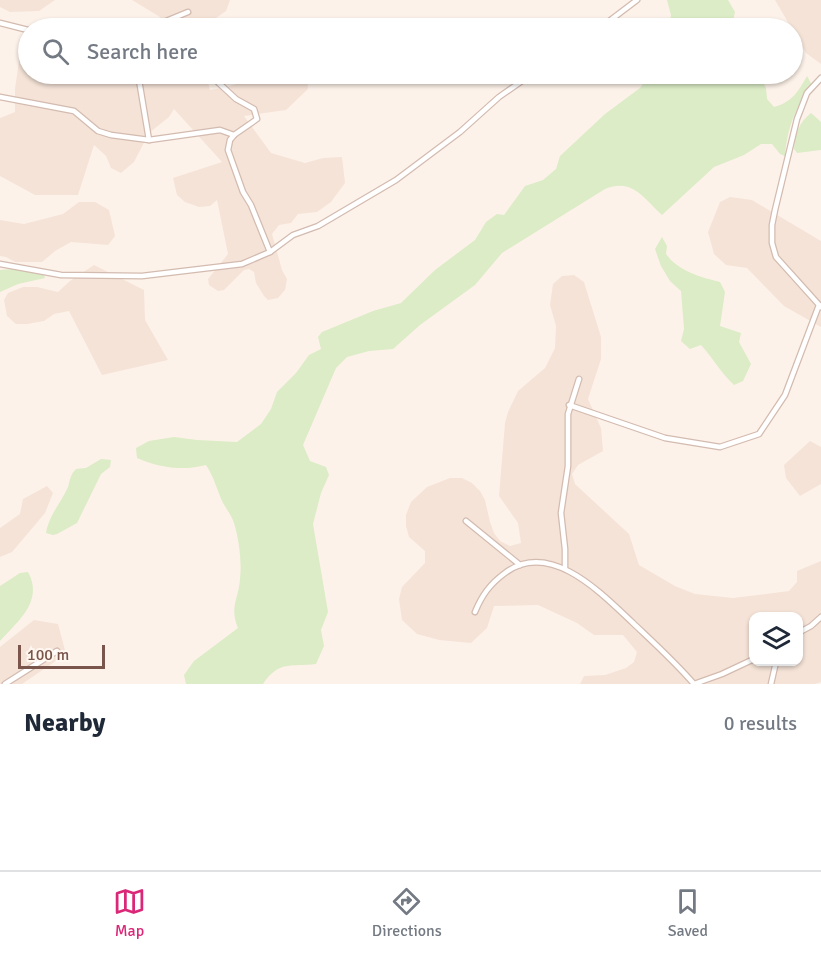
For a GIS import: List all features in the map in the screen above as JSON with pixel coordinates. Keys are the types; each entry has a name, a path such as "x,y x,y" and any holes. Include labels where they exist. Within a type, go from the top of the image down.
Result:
{"street":[{"path":"613,18 636,0"},
{"path":"173,18 188,12"},
{"path":"0,23 18,28"},
{"path":"569,405 665,438 720,447 759,434 785,395 820,306 776,257 771,243 773,218 797,119 807,93 821,78"},
{"path":"140,84 149,140"},
{"path":"220,84 236,99 254,109 257,119 234,135 230,140 228,150 243,192 251,205 270,252"},
{"path":"0,264 61,275 142,276 242,264 270,252 293,235 318,226 396,180 460,132 499,96 517,84"},
{"path":"0,97 74,111 98,131 111,135 149,140 220,130 234,135"},
{"path":"565,569 561,513 568,465 569,405 579,379"},
{"path":"466,521 520,565"},
{"path":"475,612 490,584 520,565 533,561 555,564 590,585 677,664 694,684 749,661"},
{"path":"803,630 821,617"},
{"path":"5,684 57,651"},
{"path":"771,684 775,666"}],"shaded area":[{"path":"0,0 55,0 39,11 10,12 0,7"},
{"path":"132,0 230,0 226,11 216,18 160,17"},
{"path":"775,0 821,0 821,64 806,53 803,48 803,18 786,18"},
{"path":"18,68 18,84 208,84 210,90 236,84 308,84 308,89 286,110 244,116 271,153 305,163 323,158 342,157 345,183 331,202 317,212 298,214 291,223 279,225 272,234 282,270 287,279 285,290 278,298 268,300 264,296 256,283 254,272 249,269 244,270 224,290 218,291 209,285 208,279 228,254 217,200 210,206 199,207 185,202 177,195 173,178 222,162 174,109 169,117 149,133 134,162 121,173 111,168 106,156 94,145 78,195 35,195 0,176 0,118 15,112"},
{"path":"730,197 752,200 821,241 821,327 784,306 747,268 726,265 714,254 708,232 720,202"},
{"path":"79,202 95,202 109,210 115,236 108,245 71,242 42,262 15,262 0,256 0,220 24,224 63,214"},
{"path":"94,265 144,290 145,320 168,360 102,375 69,311 54,314 44,321 27,324 16,324 7,316 4,300 8,293 23,287 37,287 58,292"},
{"path":"574,275 584,282 601,337 601,359 588,399 601,428 603,451 578,465 572,474 575,484 629,534 639,565 675,586 695,594 733,598 789,591 797,582 797,571 821,561 821,682 815,684 580,684 584,676 605,675 626,668 634,662 637,652 623,635 594,635 577,623 538,605 494,606 487,628 471,643 439,640 417,634 402,620 399,599 402,587 425,563 425,551 409,537 406,515 411,502 427,487 450,478 462,478 472,483 485,500 494,533 500,541 510,546 521,543 518,523 499,496 505,423 518,391 545,368 555,348 556,326 550,305 553,284 562,276"},
{"path":"810,441 821,447 821,484 800,496 786,478 784,465"},
{"path":"47,486 53,493 45,513 12,552 0,557 0,528 20,514 23,499"},
{"path":"34,620 58,624 66,654 22,684 0,684 0,647"}],"green space":[{"path":"667,0 728,0 735,12 734,18 671,18"},
{"path":"807,76 813,87 801,102 793,118 785,156 780,154 772,144 761,144 744,155 714,167 662,215 643,196 630,188 615,186 605,189 502,253 475,285 420,325 393,349 369,351 347,357 336,368 303,445 310,461 326,467 329,475 321,493 313,524 328,612 321,630 324,646 316,664 280,668 263,684 186,684 184,675 194,661 238,628 234,614 241,572 237,536 233,520 206,465 172,468 154,464 137,458 136,448 149,441 174,437 237,442 261,424 271,409 277,392 296,373 309,355 321,349 318,337 322,332 373,311 401,303 435,270 475,240 486,222 497,214 504,215 525,186 543,180 556,169 560,156 605,114 643,84 764,84 767,99 774,107 794,96"},
{"path":"811,113 821,122 821,150 797,153 794,149 797,133 803,121"},
{"path":"662,237 667,246 666,254 677,265 697,275 720,282 725,292 720,326 741,333 739,342 751,364 743,381 734,385 701,345 690,349 681,341 684,329 681,291 670,281 655,249"},
{"path":"24,268 43,272 45,278 18,284 0,292 0,270"},
{"path":"101,459 111,460 110,467 101,474 77,523 57,534 46,533 50,520 68,487 71,475 76,469 86,468"},
{"path":"28,572 32,582 31,601 21,618 0,641 0,586 20,573"}]}
